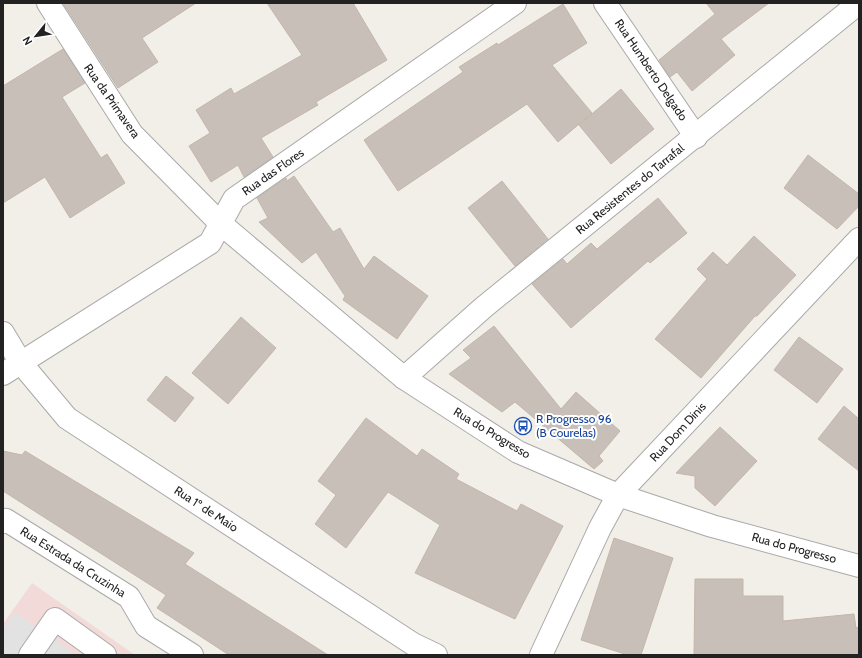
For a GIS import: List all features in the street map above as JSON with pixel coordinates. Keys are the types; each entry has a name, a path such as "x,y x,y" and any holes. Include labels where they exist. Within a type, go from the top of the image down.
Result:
{"street":[{"name":"Rua da Primavera","path":"48,3 132,134 221,224"},
{"name":"Rua das Flores","path":"12,368 210,243 234,199 515,3"},
{"name":"Rua Humberto Delgado","path":"605,3 696,137"},
{"name":"Rua Resistentes do Tarrafal","path":"404,378 484,307 696,137 859,3"},
{"name":"Rua do Progresso","path":"221,224 404,378 518,452 618,495 712,526 858,564"},
{"name":"Rua Dom Dinis","path":"541,655 600,528 618,495 859,240"},
{"name":"Rua 1º de Maio","path":"3,333 12,368 67,418 414,644 436,655"},
{"name":"Rua Estrada da Cruzinha","path":"3,522 6,520 129,597 146,626 192,655"},
{"path":"30,655 55,619 105,655"}],"shaded area":[{"path":"32,583 135,655 3,655 3,624"},
{"path":"15,612 76,655 3,655 3,629"}],"building":[{"path":"63,3 196,3 142,38 158,62 118,88"},
{"path":"267,3 353,3 387,60 316,102 318,105 261,138 273,157 244,177 238,165 211,182 189,146 210,133 196,110 231,88 234,94 302,55"},
{"path":"706,3 769,3 721,39 735,55 692,91 677,72 670,77 659,60 715,14"},
{"path":"563,4 587,43 552,65 592,113 558,142 527,104 398,191 364,140 463,72 459,67 497,43 498,45"},
{"path":"63,49 85,83 62,97 101,158 107,154 125,183 70,218 45,177 3,203 3,86"},
{"path":"621,89 654,129 611,164 579,125"},
{"path":"808,155 859,194 859,206 837,229 784,188"},
{"path":"294,176 333,232 340,228 364,269 374,256 428,296 397,339 343,300 345,296 316,252 302,263 259,222 268,218 257,198 286,178 287,181"},
{"path":"502,181 548,239 515,266 468,208"},
{"path":"658,198 687,233 650,263 648,261 571,328 532,284 563,259 567,264 591,243 597,249"},
{"path":"754,236 796,275 757,316 755,316 701,378 655,339 707,279 697,269 713,252 727,265"},
{"path":"241,317 276,348 228,404 192,373"},
{"path":"494,326 561,409 576,392 620,431 599,456 603,461 594,469 515,402 502,412 449,374 471,358 463,350"},
{"path":"799,337 843,369 817,403 774,370"},
{"path":"166,376 194,398 175,422 147,400"},
{"path":"844,406 859,419 859,471 818,439"},
{"path":"366,418 417,456 422,449 459,474 456,479 517,511 521,504 563,526 515,619 415,573 440,525 388,492 346,548 315,524 336,495 318,481"},
{"path":"720,427 757,461 715,506 695,488 695,476 676,473"},
{"path":"3,451 22,455 25,451 194,553 185,564 328,655 229,655 157,608 166,595 3,491"},
{"path":"614,538 673,558 641,655 628,655 581,640"},
{"path":"695,579 743,579 743,596 783,596 783,621 854,614 856,628 859,627 859,655 694,655"}],"place":[{"name":"R Progresso 96 (B Courelas)","path":"523,426"}]}
